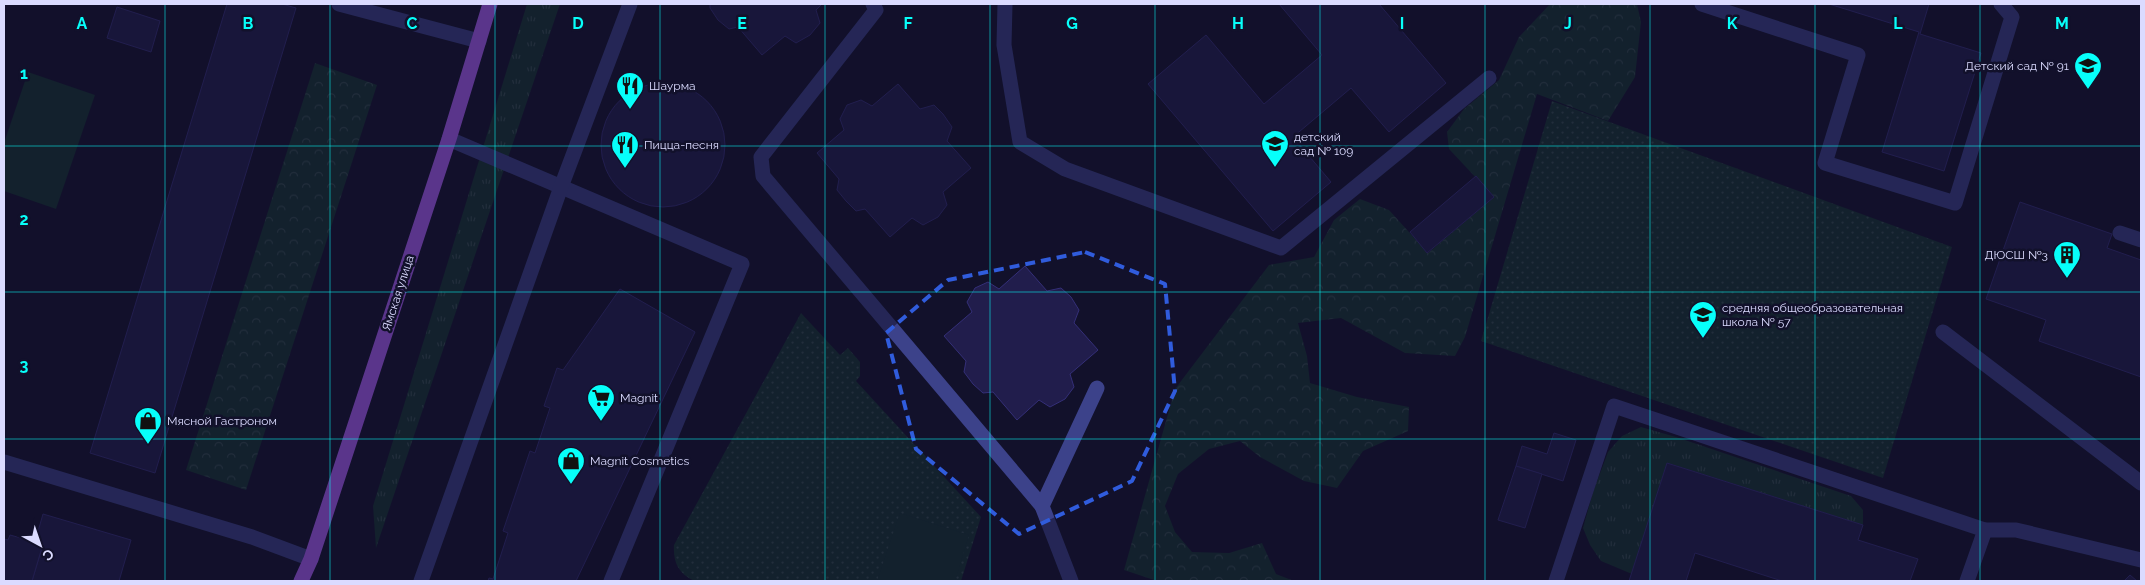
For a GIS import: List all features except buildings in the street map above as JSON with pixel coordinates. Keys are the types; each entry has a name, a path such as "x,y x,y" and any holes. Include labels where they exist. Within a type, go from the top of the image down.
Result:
{"main road":[{"name":"Ямская улица","path":"301,581 449,139 490,4"}],"lane":[{"path":"339,4 362,7 479,41"},
{"path":"421,581 561,187 630,4"},
{"path":"873,4 876,10 761,157 763,176 1042,506 1071,581"},
{"path":"1005,4 1004,46 1020,142 1065,169 1281,248 1489,78"},
{"path":"1702,4 1858,55 1825,163 1955,203 2012,18 2001,4"},
{"path":"449,139 742,264 611,581"},
{"path":"2120,233 2141,240"},
{"path":"1943,332 2141,483"},
{"path":"1042,506 1097,388"},
{"path":"1556,581 1614,406 1985,530 2016,530 2141,560"},
{"path":"4,462 252,537 310,558"},
{"path":"1967,581 1985,530"}],"highlighted area":[{"path":"1085,252 1165,284 1175,391 1132,481 1019,534 916,449 886,333 948,280"}],"green space":[{"path":"527,4 560,4 376,548 373,506"},
{"path":"1550,4 1637,4 1641,22 1635,77 1608,121 1537,94 1465,337 1455,356 1405,353 1341,318 1298,323 1307,356 1310,383 1357,397 1409,407 1408,431 1363,451 1337,488 1304,481 1260,457 1240,441 1209,449 1178,474 1165,506 1175,532 1192,552 1229,553 1262,543 1276,574 1294,581 1157,581 1124,570 1175,389 1269,265 1314,257 1334,220 1360,199 1389,210 1428,253 1494,197 1449,149 1447,132 1464,109 1499,80 1519,37"},
{"path":"315,63 377,85 246,490 186,470"},
{"path":"28,72 95,95 56,209 4,191 4,143"},
{"path":"1552,101 1952,247 1883,478 1481,341"},
{"path":"801,313 840,355 848,348 860,362 860,376 856,381 981,517 961,581 694,581 680,571 674,557 674,545"},
{"path":"1641,427 1851,496 1863,510 1863,525 1668,463 1632,574 1601,561 1590,545 1583,528 1593,492 1608,452 1622,436"},
{"path":"900,513 969,535 955,581 877,581"}],"place":[{"name":"Детский сад № 91","path":"2088,90"},
{"name":"Шаурма","path":"630,110"},
{"name":"детский сад № 109","path":"1275,168"},
{"name":"Пицца-песня","path":"625,169"},
{"name":"ДЮСШ №3","path":"2067,279"},
{"name":"средняя общеобразовательная школа № 57","path":"1703,339"},
{"name":"Magnit","path":"601,422"},
{"name":"Мясной Гастроном","path":"148,445"},
{"name":"Magnit Cosmetics","path":"571,485"}]}
